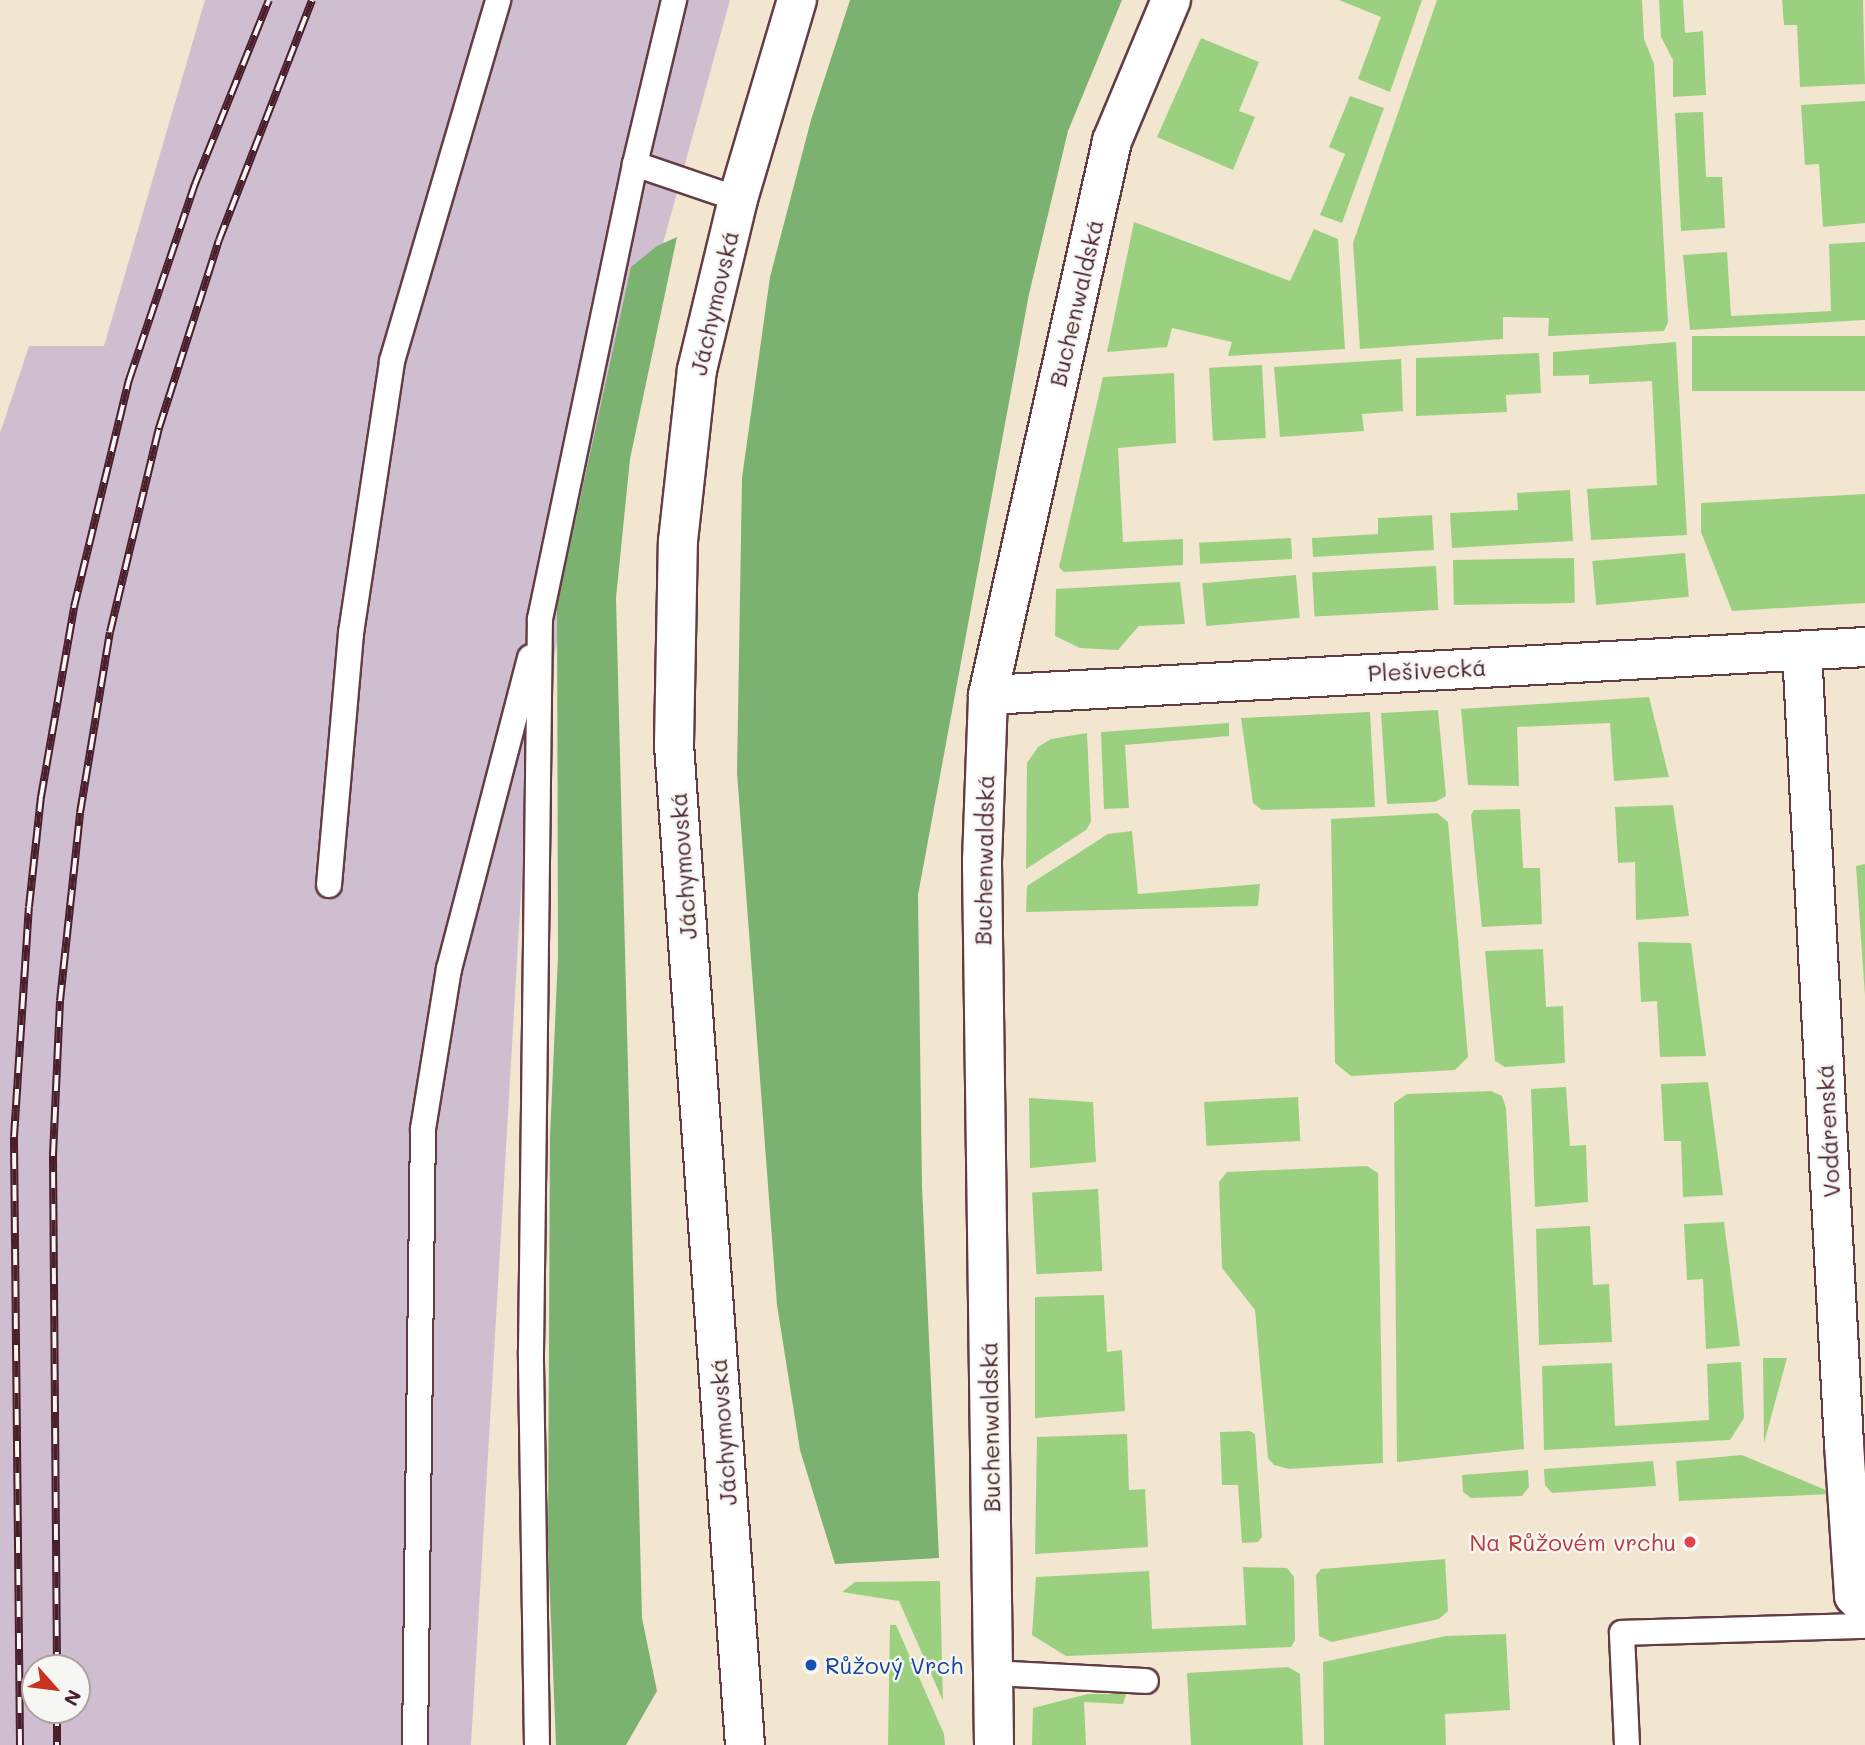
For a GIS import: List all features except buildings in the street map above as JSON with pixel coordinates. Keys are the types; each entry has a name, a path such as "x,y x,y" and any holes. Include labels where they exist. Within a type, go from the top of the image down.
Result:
{"street":[{"name":"Jáchymovská","path":"745,1745 674,744 678,541 695,383 738,199 797,0"},
{"name":"Buchenwaldská","path":"994,1745 982,861 988,695 1112,141 1171,0"},
{"name":"Plešivecká","path":"988,695 1865,647"},
{"name":"Vodárenská","path":"1802,651 1854,1596 1865,1607"}],"lane":[{"path":"329,885 351,633 392,361 498,0"},
{"path":"415,1745 423,1129 449,969 540,619 635,164 674,0"},
{"path":"635,164 738,199"},
{"path":"537,1745 531,1352 540,619"},
{"path":"1627,1745 1622,1633 1865,1626"},
{"path":"993,1673 1146,1681"}],"shaded area":[{"path":"205,0 730,0 574,567 528,773 471,1745 0,1745 0,433 29,346 104,346"}],"green space":[{"path":"850,0 1122,0 1068,131 1029,294 918,895 922,1186 939,1558 835,1564 800,1450 777,1305 737,773 742,478 770,277 811,120"},
{"path":"1339,0 1422,0 1390,92 1358,79 1381,17"},
{"path":"1437,0 1642,0 1644,39 1654,64 1668,322 1664,331 1548,336 1549,318 1503,317 1503,339 1360,349 1353,243"},
{"path":"1659,0 1683,0 1685,33 1703,31 1706,95 1673,97 1673,60 1661,37"},
{"path":"1782,0 1863,0 1865,84 1800,87 1797,25 1784,25"},
{"path":"1201,38 1259,62 1239,111 1255,117 1233,170 1157,137"},
{"path":"1350,96 1384,108 1342,223 1320,215 1345,154 1329,147"},
{"path":"1865,101 1865,223 1823,227 1819,164 1805,165 1801,105"},
{"path":"1703,112 1706,177 1722,177 1725,228 1681,231 1675,113"},
{"path":"1134,222 1290,281 1314,229 1338,239 1345,349 1228,356 1232,342 1172,328 1167,347 1107,352"},
{"path":"677,237 630,459 616,598 642,1618 657,1691 626,1745 556,1745 548,1547 550,1137 558,956 557,605 631,267 657,246"},
{"path":"1865,242 1865,320 1690,330 1683,255 1727,252 1731,316 1831,311 1829,244"},
{"path":"1692,336 1865,336 1865,391 1692,391"},
{"path":"1676,342 1687,535 1591,540 1587,489 1657,485 1652,381 1589,384 1589,375 1553,376 1553,352"},
{"path":"1539,353 1541,393 1506,395 1507,412 1416,416 1416,358"},
{"path":"1401,359 1403,411 1362,414 1364,431 1280,437 1274,367"},
{"path":"1262,365 1266,438 1213,441 1209,368"},
{"path":"1174,373 1176,443 1118,448 1123,542 1183,539 1183,565 1064,572 1059,567 1103,377"},
{"path":"1570,490 1573,541 1452,548 1450,513 1518,510 1517,493"},
{"path":"1865,494 1865,603 1732,611 1701,532 1701,503"},
{"path":"1432,515 1434,550 1313,557 1312,538 1378,534 1378,518"},
{"path":"1291,538 1292,559 1200,564 1199,543"},
{"path":"1685,553 1689,597 1596,605 1592,561"},
{"path":"1574,558 1575,603 1454,605 1453,560"},
{"path":"1436,566 1438,610 1314,616 1312,572"},
{"path":"1296,575 1300,618 1206,626 1202,583"},
{"path":"1180,582 1185,624 1139,626 1118,650 1080,648 1055,636 1056,589"},
{"path":"1649,697 1669,777 1614,781 1610,723 1517,727 1519,786 1468,785 1461,709"},
{"path":"1438,710 1446,796 1435,802 1387,804 1381,713"},
{"path":"1370,712 1375,807 1262,810 1253,803 1241,718"},
{"path":"1229,723 1229,736 1125,745 1129,808 1104,809 1101,732"},
{"path":"1087,733 1091,822 1086,830 1026,869 1027,763 1038,747 1051,739"},
{"path":"1673,805 1689,916 1636,920 1635,862 1618,863 1615,807"},
{"path":"1520,809 1523,868 1540,868 1542,924 1482,927 1471,815 1474,810"},
{"path":"1437,813 1448,822 1468,1057 1455,1070 1351,1076 1335,1063 1331,819"},
{"path":"1132,831 1138,894 1260,884 1258,906 1026,912 1027,886 1108,834"},
{"path":"1865,864 1865,996 1856,866"},
{"path":"1638,942 1691,943 1706,1056 1660,1057 1657,1001 1641,1002"},
{"path":"1543,949 1546,1007 1563,1006 1565,1063 1505,1067 1495,1061 1485,951"},
{"path":"1708,1082 1723,1195 1683,1197 1681,1141 1664,1141 1661,1084"},
{"path":"1566,1087 1570,1146 1586,1145 1588,1202 1535,1207 1531,1089"},
{"path":"1491,1091 1502,1096 1506,1108 1524,1449 1397,1462 1394,1103 1407,1094"},
{"path":"1298,1097 1300,1141 1206,1146 1204,1102"},
{"path":"1029,1098 1093,1102 1096,1162 1030,1168"},
{"path":"1367,1166 1378,1173 1383,1463 1289,1469 1274,1465 1268,1458 1255,1310 1222,1268 1219,1182 1227,1172"},
{"path":"1098,1189 1102,1271 1036,1274 1032,1192"},
{"path":"1724,1222 1740,1346 1706,1349 1703,1279 1687,1280 1684,1224"},
{"path":"1590,1226 1593,1285 1609,1284 1612,1342 1539,1345 1536,1229"},
{"path":"1104,1295 1107,1352 1122,1350 1125,1411 1035,1418 1035,1297"},
{"path":"1763,1358 1787,1358 1764,1443"},
{"path":"1741,1362 1744,1418 1730,1440 1544,1450 1542,1366 1612,1363 1615,1426 1709,1420 1707,1364"},
{"path":"1250,1431 1255,1434 1262,1537 1258,1542 1242,1543 1238,1485 1222,1485 1220,1432"},
{"path":"1127,1434 1129,1490 1145,1489 1148,1547 1035,1554 1037,1437"},
{"path":"1742,1455 1830,1494 1679,1501 1676,1461"},
{"path":"1653,1461 1656,1486 1552,1493 1545,1485 1544,1469"},
{"path":"1528,1470 1529,1487 1522,1496 1471,1498 1463,1492 1462,1475"},
{"path":"1445,1559 1448,1611 1439,1619 1332,1642 1319,1636 1316,1575 1321,1569"},
{"path":"1243,1567 1287,1568 1294,1577 1295,1640 1291,1647 1066,1656 1032,1635 1036,1577 1149,1571 1152,1629 1246,1625"},
{"path":"940,1581 943,1701 899,1601 842,1592 855,1582"},
{"path":"890,1625 896,1625 944,1734 945,1745 888,1745"},
{"path":"1506,1634 1510,1710 1445,1714 1446,1745 1324,1745 1323,1662 1446,1636"},
{"path":"1288,1667 1300,1674 1303,1745 1191,1745 1187,1673"},
{"path":"1088,1694 1126,1694 1123,1704 1084,1702 1086,1745 1032,1745 1033,1708"}],"railway":[{"path":"20,1745 14,1137 29,907 41,797 74,607 129,380 195,184 269,0"},
{"path":"57,1654 53,1155 60,1001 80,813 110,632 159,428 219,240 312,0"},
{"path":"57,1724 57,1745"}],"place":[{"name":"Na Růžovém vrchu","path":"1690,1542"},
{"name":"Růžový Vrch","path":"811,1665"}]}
